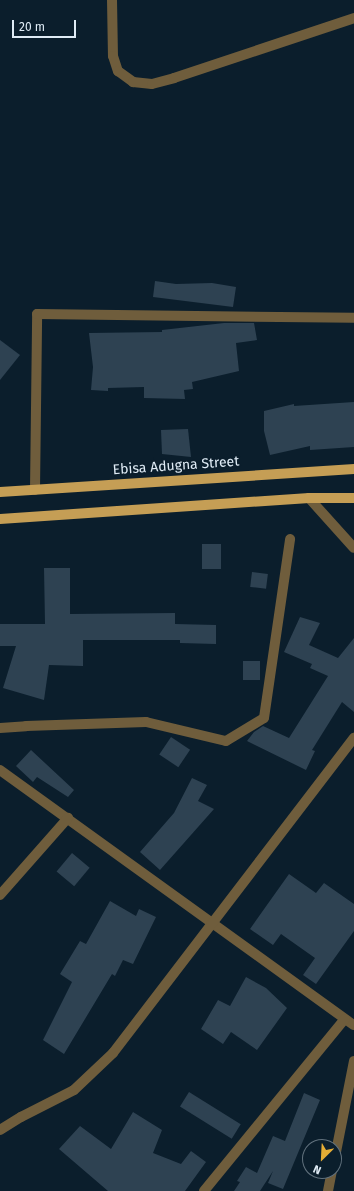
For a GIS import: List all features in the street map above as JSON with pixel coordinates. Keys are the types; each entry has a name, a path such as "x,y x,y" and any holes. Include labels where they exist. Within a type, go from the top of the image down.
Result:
{"main road":[{"name":"Ebisa Adugna Street","path":"0,492 354,469"},
{"path":"0,519 309,498 354,498"}],"street":[{"path":"112,0 113,56 118,71 133,82 152,84 354,18"},
{"path":"35,490 37,314 354,318"},
{"path":"309,498 354,548"},
{"path":"0,728 146,722 226,741 264,718 290,539"},
{"path":"0,1130 21,1117 74,1090 97,1070 131,1031 354,738"},
{"path":"0,770 350,1022 204,1191"},
{"path":"0,895 68,818"},
{"path":"339,1139 354,1062"},
{"path":"328,1191 330,1179"}],"building":[{"path":"155,281 176,284 212,283 236,287 233,307 153,297"},
{"path":"224,323 254,323 257,340 236,343 239,371 192,382 193,389 184,390 185,399 144,398 144,387 108,388 108,391 91,390 93,367 89,333 162,332 162,330"},
{"path":"0,340 20,355 0,380"},
{"path":"354,402 354,447 310,450 310,446 270,455 264,431 264,411 294,404 294,406"},
{"path":"188,429 191,457 162,454 161,430"},
{"path":"202,544 221,544 221,569 202,569"},
{"path":"44,568 70,568 70,614 175,613 175,624 216,625 216,644 180,643 180,640 83,640 83,666 49,665 44,700 3,688 16,646 0,646 0,624 45,624"},
{"path":"252,572 268,574 266,589 250,587"},
{"path":"300,617 320,623 309,645 338,658 354,638 354,712 342,702 312,750 315,751 306,770 247,741 254,732 263,726 289,738 328,676 310,668 312,664 284,652"},
{"path":"243,661 260,661 260,680 243,680"},
{"path":"171,737 190,750 178,767 159,754"},
{"path":"31,750 74,790 68,797 37,777 33,782 16,766"},
{"path":"192,778 207,785 198,801 214,809 160,870 140,852 174,813"},
{"path":"72,853 90,868 74,886 57,871"},
{"path":"289,874 316,893 324,883 354,904 354,931 316,984 303,975 315,958 281,934 273,945 250,929"},
{"path":"110,901 136,916 139,909 156,917 133,964 123,960 115,976 112,974 64,1054 43,1040 72,982 60,974 80,941 86,944"},
{"path":"246,977 266,988 287,1008 257,1050 231,1032 223,1044 201,1029 218,1000 230,1006"},
{"path":"189,1092 241,1124 232,1139 180,1106"},
{"path":"304,1093 320,1100 304,1139 302,1139 302,1143 283,1189 268,1183 273,1171 260,1191 234,1191 240,1182 237,1181 246,1167 257,1173 273,1136 285,1141"},
{"path":"133,1112 162,1130 153,1153 181,1164 191,1151 206,1162 185,1191 108,1191 59,1149 80,1126 111,1149"}]}
